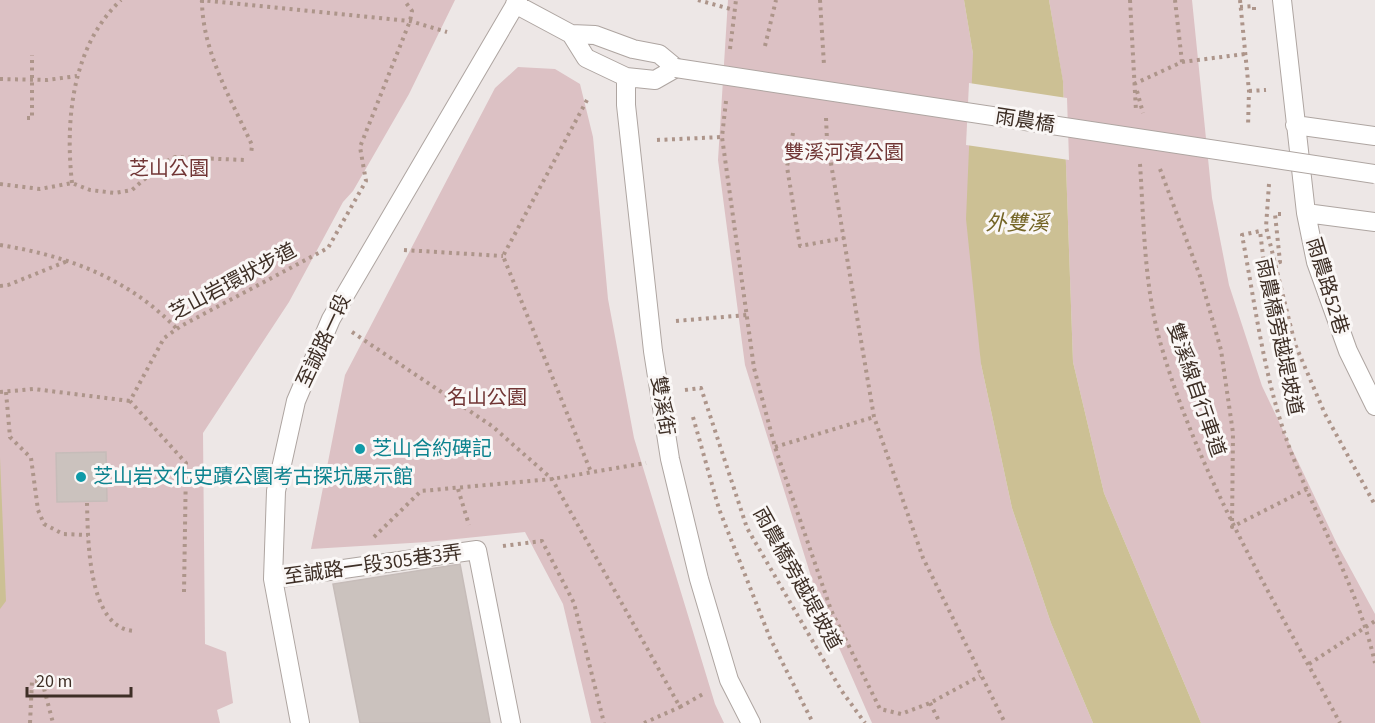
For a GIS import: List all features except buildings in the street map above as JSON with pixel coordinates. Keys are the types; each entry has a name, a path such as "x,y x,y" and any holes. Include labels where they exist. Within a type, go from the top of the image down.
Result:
{"street":[{"name":"雨農路52巷","path":"1282,0 1306,213 1316,262 1348,351 1375,406"},
{"path":"517,2 571,34 586,58 626,77 655,80 676,68 659,54 633,50 596,35 571,34"},
{"name":"至誠路一段","path":"300,723 273,579 276,491 296,401 332,319 517,2"},
{"name":"雨農橋","path":"676,68 1375,174"},
{"name":"雙溪街","path":"626,77 626,105 652,351 670,459 699,579 729,680 751,723"},
{"path":"1295,125 1375,136"},
{"path":"1306,213 1375,222"},
{"name":"至誠路一段305巷3弄","path":"273,579 477,550 511,723"}],"path":[{"path":"72,183 69,158 77,76 103,16 121,0"},
{"path":"251,156 252,145 222,80 202,24 201,0 410,21 447,32"},
{"path":"404,0 412,11 410,21"},
{"path":"698,0 734,10"},
{"path":"729,52 736,0"},
{"path":"765,46 776,0"},
{"path":"820,0 824,68"},
{"path":"1130,0 1137,120"},
{"path":"1175,0 1182,62"},
{"path":"1240,0 1249,91 1247,131"},
{"name":"芝山岩環狀步道","path":"130,401 164,338 328,248 366,181 360,147 410,21"},
{"path":"1134,84 1182,62 1245,54"},
{"path":"27,118 32,118 32,55"},
{"path":"0,79 77,76"},
{"path":"1134,84 1144,116"},
{"path":"726,98 722,137 754,368 775,447 831,610 880,709 901,714 930,704 980,676"},
{"path":"503,256 587,100"},
{"path":"826,116 827,140 874,417 923,558 1005,723"},
{"path":"793,134 788,167 800,246 844,238"},
{"path":"656,140 722,137"},
{"name":"雙溪線自行車道","path":"1139,156 1147,264 1160,343 1187,422 1232,526 1340,723"},
{"path":"0,184 40,189 72,183 90,190 115,193 132,190 163,163 175,157 244,160"},
{"path":"1159,168 1200,276 1221,350 1233,433 1232,526 1307,489 1367,627 1375,663"},
{"path":"1269,184 1266,227 1273,263 1295,344 1325,414 1375,505"},
{"name":"雨農橋旁越堤坡道","path":"1273,263 1264,264 1260,231 1242,235 1275,403 1307,489"},
{"path":"0,245 70,260 117,281 160,311 177,329"},
{"path":"404,250 503,256"},
{"path":"503,256 591,472"},
{"path":"0,286 8,285 70,260"},
{"path":"673,321 747,315"},
{"path":"332,319 492,426 552,479 680,707"},
{"name":"雨農橋旁越堤坡道","path":"688,401 685,390 701,388 747,528 841,690 865,723"},
{"path":"0,392 34,389 130,401 186,463 184,592"},
{"path":"6,392 10,437 31,458 38,510 44,524 63,534 88,535"},
{"path":"692,412 719,509 770,638 813,723"},
{"path":"775,447 874,417"},
{"path":"373,538 421,491 552,479 670,459"},
{"path":"458,489 477,550 542,541 574,603 604,723"},
{"path":"87,503 93,582 105,615 128,631 135,631"},
{"path":"1308,664 1375,621"},
{"path":"644,723 680,707 729,680"},
{"path":"30,723 32,681 42,681 53,723"},
{"path":"930,704 940,723"}],"green space":[{"name":"芝山公園","path":"0,0 455,0 409,94 353,191 343,202 289,302 203,433 205,644 226,652 233,703 217,710 220,723 0,723"},
{"name":"雙溪河濱公園","path":"728,0 964,0 973,54 981,364 1012,508 1051,623 1093,723 872,723 819,602 745,365 718,160"},
{"path":"1049,0 1192,0 1212,198 1229,285 1262,386 1337,544 1375,614 1375,723 1201,723 1104,493 1073,362 1063,82"},
{"name":"名山公園","path":"518,67 555,69 580,84 593,137 608,299 634,438 715,704 724,723 591,723 563,604 525,532 427,542 311,549 345,375 495,88"}],"water":[{"name":"外雙溪","path":"964,0 1049,0 1063,81 1073,362 1104,493 1201,723 1093,723 1051,623 1012,508 981,364 966,219 973,54"},
{"path":"0,457 6,601 0,609"}],"pier":[{"path":"969,83 1067,98 1069,160 966,145"}],"place":[{"name":"芝山合約碑記","path":"360,449"},
{"name":"芝山岩文化史蹟公園考古探坑展示館","path":"81,477"}]}
